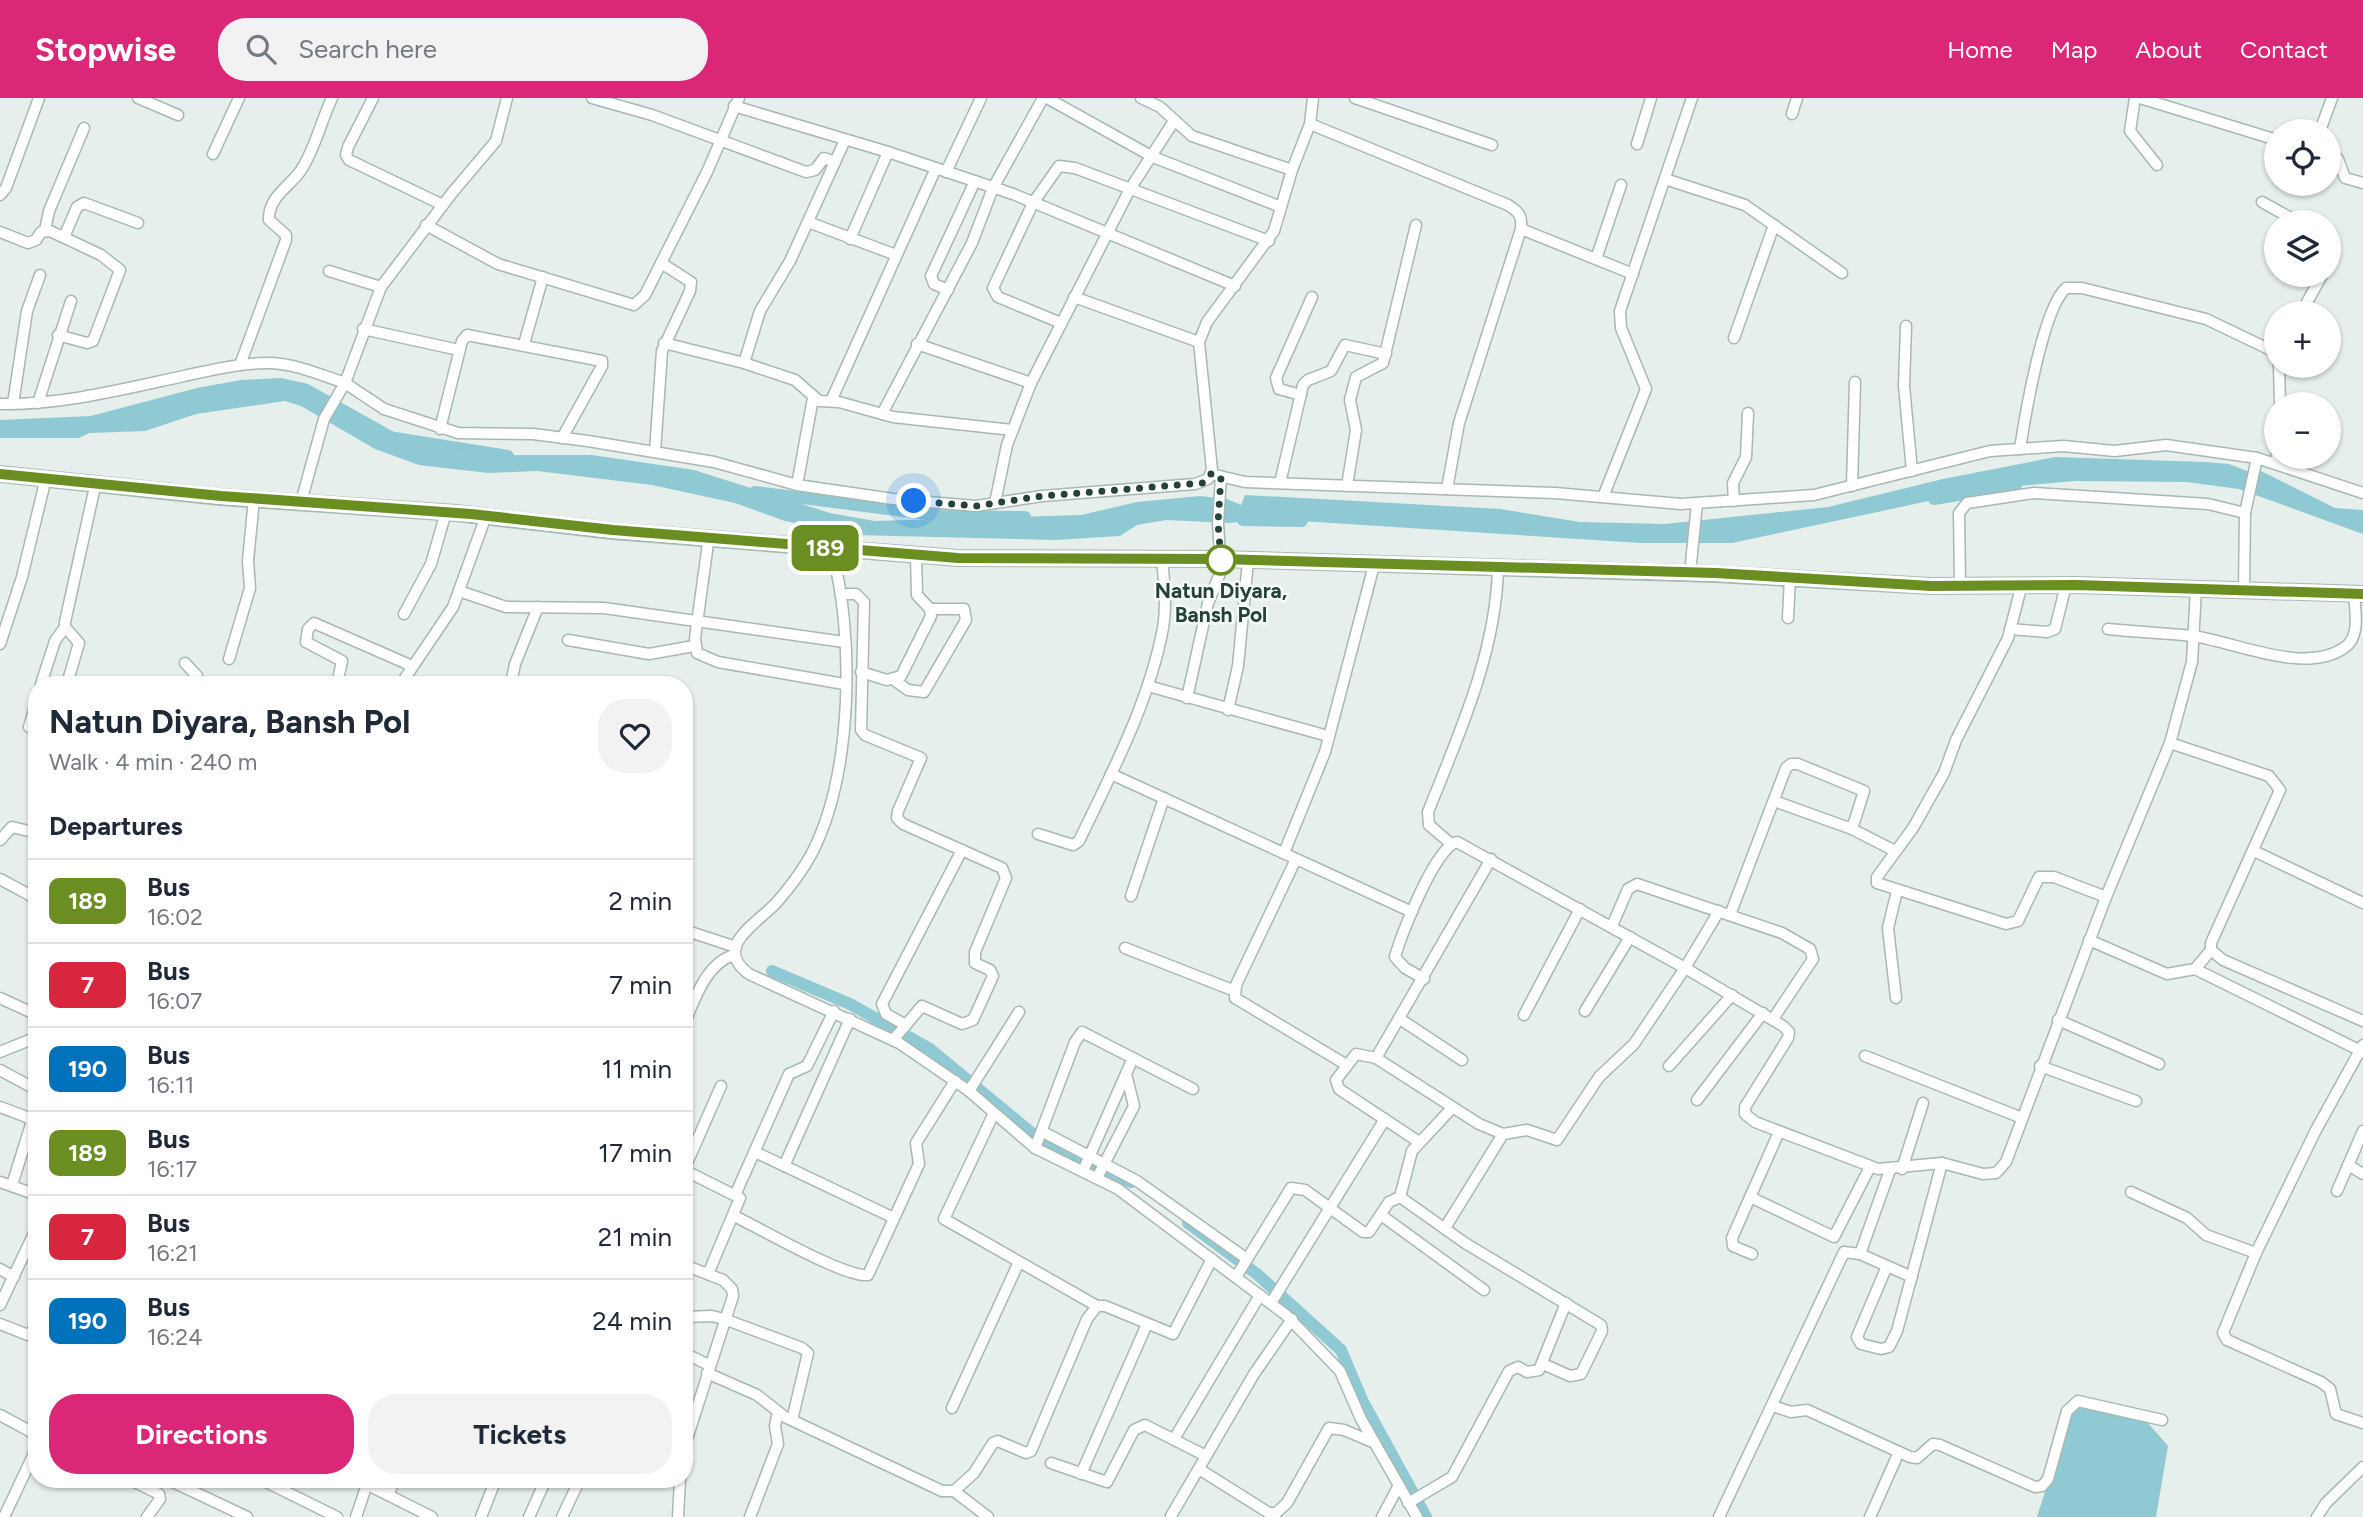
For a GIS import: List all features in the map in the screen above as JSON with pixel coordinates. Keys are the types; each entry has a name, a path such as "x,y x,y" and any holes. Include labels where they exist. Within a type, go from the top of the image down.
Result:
{"main road":[{"path":"0,474 254,499 446,512 613,530 958,558 1220,559 1690,573 1960,585 2022,584 2358,594"}],"street":[{"path":"0,195 6,188 39,98"},
{"path":"138,98 178,116"},
{"path":"213,154 239,98"},
{"path":"240,365 286,240 286,235 269,220 268,215 282,187 302,170 332,98"},
{"path":"373,98 348,148 346,155 349,160 443,205"},
{"path":"301,502 324,419 343,387 381,287 426,225 496,141 508,98"},
{"path":"592,98 652,115 806,172 815,170 824,158 835,162"},
{"path":"946,172 981,98"},
{"path":"882,414 976,235 993,188 1045,98 1153,156 1281,207"},
{"path":"1141,98 1160,107 1192,136 1292,170"},
{"path":"1187,698 1208,603 1221,571 1219,496 1199,342 1207,323 1269,241 1310,124 1313,98"},
{"path":"1355,98 1492,145"},
{"path":"1637,144 1651,98"},
{"path":"1603,497 1646,389 1619,321 1692,98"},
{"path":"1792,114 1797,98"},
{"path":"2157,165 2130,131 2137,98 2264,136"},
{"path":"2324,119 2332,98"},
{"path":"426,225 498,264 634,305 645,295 721,141 737,102 975,181 1235,286"},
{"path":"995,503 1012,430 1031,383 1130,189 1174,121"},
{"path":"1310,124 1508,205 1519,212 1521,229 1459,423 1447,489"},
{"path":"0,232 28,243 36,240 45,230 49,211 84,128"},
{"path":"744,363 760,311 790,261 845,139"},
{"path":"850,239 888,152"},
{"path":"1061,323 998,297 993,288 1033,203 1059,166 1075,168 1269,241"},
{"path":"2341,167 2345,178 2363,183"},
{"path":"831,401 936,168"},
{"path":"1665,179 1745,205 1842,273"},
{"path":"948,290 934,284 931,276 975,181"},
{"path":"1596,259 1621,185"},
{"path":"2262,202 2276,210"},
{"path":"65,237 76,207 83,203 138,223"},
{"path":"808,222 896,255"},
{"path":"1347,486 1356,430 1350,400 1356,377 1378,368 1386,355 1416,225"},
{"path":"1734,338 1774,225"},
{"path":"1521,229 1633,274"},
{"path":"45,230 101,255 120,270 93,341 87,343 58,335"},
{"path":"655,452 664,343 690,291 691,282 661,263"},
{"path":"329,271 381,287"},
{"path":"13,404 27,311 40,275"},
{"path":"524,344 543,277"},
{"path":"2020,449 2034,370 2057,300 2066,288 2082,288 2206,319 2264,348"},
{"path":"1074,297 1199,342"},
{"path":"1301,396 1279,389 1276,378 1312,297"},
{"path":"38,403 71,301"},
{"path":"1906,326 1905,394 1912,471"},
{"path":"363,329 459,350"},
{"path":"439,429 459,350 467,335 602,361 602,366 562,438"},
{"path":"664,343 744,363 795,380 813,398 882,414 1012,430"},
{"path":"917,344 1031,383"},
{"path":"1280,483 1301,396 1308,380 1331,371 1345,345 1386,355"},
{"path":"0,404 38,403 240,365 270,363 304,369 384,409 458,433 533,434 562,438 713,462 797,485 976,506 1042,496 1203,483 1216,475 1245,482 1447,489 1697,503 1803,497 1990,451 2063,446 2115,451 2166,445 2264,460"},
{"path":"1852,486 1855,382"},
{"path":"797,485 813,398"},
{"path":"1734,501 1733,483 1746,457 1748,413"},
{"path":"2244,590 2245,513 2258,458"},
{"path":"2293,469 2363,493"},
{"path":"0,644 22,577 46,478"},
{"path":"44,676 55,641 65,627 96,482"},
{"path":"1960,585 1959,513 1967,503 2034,493 2208,504 2245,513"},
{"path":"229,659 250,588 248,570 254,499"},
{"path":"1690,573 1697,503"},
{"path":"404,614 431,564 446,512"},
{"path":"406,676 435,638 460,591 486,516"},
{"path":"709,536 694,646 697,653 718,662 844,684"},
{"path":"831,548 843,594 844,684 840,766 816,845 778,901 741,934 735,951 740,968 893,1040 969,1091 1035,1148 1086,1163 1100,1170 1128,1195 1212,1259 1242,1268"},
{"path":"894,680 905,668 931,615 930,609 917,595 916,554"},
{"path":"1038,834 1073,845 1079,841 1111,774 1148,686 1163,627 1163,558"},
{"path":"1228,710 1238,666 1248,561"},
{"path":"1284,853 1321,762 1374,565"},
{"path":"1450,843 1429,825 1428,812 1465,720 1496,611 1498,568"},
{"path":"1788,618 1790,578"},
{"path":"2022,584 2010,629 1956,740 1944,773 1913,828 1877,877 1882,886 2013,925 2039,877 2054,877 2106,897"},
{"path":"2010,629 2047,632 2055,629 2066,585"},
{"path":"1424,979 1405,968 1395,957 1412,912 1444,850 1450,843 1457,842 1612,926 1768,1016 1788,1032 1788,1038 1745,1107 1745,1114 1755,1122 1870,1167 1890,1170 1942,1163 1983,1174 1996,1173 2006,1162 2089,940 2170,743 2192,662 2196,589"},
{"path":"460,591 506,607 604,607 844,642"},
{"path":"843,594 856,594 864,602 861,730 865,735 921,758 897,818 1002,868 1006,878 973,958 975,963 990,970 992,981 973,1020 962,1024 922,1006 893,1040"},
{"path":"2108,629 2194,636 2296,660 2343,649 2355,634 2358,594"},
{"path":"513,676 538,607"},
{"path":"861,672 894,680 908,690 924,692 966,620 964,609 958,607 930,609"},
{"path":"339,676 342,662 306,642 308,629 314,623 412,666"},
{"path":"65,627 79,643 69,676"},
{"path":"568,640 649,654 694,646"},
{"path":"185,663 197,676"},
{"path":"1148,686 1328,736"},
{"path":"2170,743 2269,776 2276,781 2280,790 2211,943 2211,950 2195,969"},
{"path":"1730,915 1786,768 1798,764 1864,791 1852,829"},
{"path":"1111,774 1412,912"},
{"path":"1131,896 1164,798"},
{"path":"1774,801 1852,829 1895,851"},
{"path":"0,840 12,827 28,831"},
{"path":"906,1025 886,1014 882,1004 962,850"},
{"path":"2254,851 2363,903"},
{"path":"1296,859 1234,991 1238,1002 1345,1064"},
{"path":"1376,1058 1491,859"},
{"path":"0,879 28,894"},
{"path":"1612,926 1632,885 1782,933 1810,948 1813,954 1768,1016 1697,1100"},
{"path":"1896,998 1888,928 1897,891"},
{"path":"1524,1014 1580,909"},
{"path":"1419,1142 1339,1089 1336,1080 1345,1064 1356,1054 1376,1058 1479,1124 1503,1134 1527,1130 1557,1140 1599,1077 1634,1044 1719,911"},
{"path":"693,934 735,951"},
{"path":"1585,1011 1630,937"},
{"path":"2089,940 2166,974 2195,969 2362,1049 2323,1117 2256,1254 2224,1325 2223,1333 2227,1340 2266,1355 2321,1382 2330,1389 2336,1413 2363,1423"},
{"path":"1125,948 1234,991"},
{"path":"2211,950 2223,960 2363,1021"},
{"path":"693,1004 702,984 721,960 735,951"},
{"path":"1669,1066 1732,995"},
{"path":"0,998 28,1011"},
{"path":"736,1193 789,1074 807,1066 834,1011"},
{"path":"969,1091 1018,1012"},
{"path":"1400,1018 1462,1060"},
{"path":"785,1166 850,1019"},
{"path":"2058,1020 2160,1064"},
{"path":"1035,1148 1075,1042 1082,1032 1193,1089"},
{"path":"2,1049 28,1040"},
{"path":"1865,1056 2022,1118"},
{"path":"1086,1163 1133,1058"},
{"path":"2040,1066 2136,1101"},
{"path":"0,1070 28,1085"},
{"path":"1100,1170 1134,1106 1126,1074"},
{"path":"734,1216 861,1276 868,1275 919,1164 916,1143 955,1081"},
{"path":"693,1150 721,1086"},
{"path":"1902,1168 1923,1102"},
{"path":"0,1107 28,1118"},
{"path":"1242,1268 1291,1188 1305,1190 1363,1232 1368,1232 1389,1202 1400,1196 1409,1160 1419,1142 1452,1108"},
{"path":"994,1113 944,1219 1018,1264 1097,1306 1105,1306 1173,1335 1212,1259"},
{"path":"1275,1297 1385,1119"},
{"path":"2337,1191 2363,1131"},
{"path":"12,1185 28,1132"},
{"path":"1043,1132 1086,1163 1144,1186 1242,1268 1260,1295 1275,1297 1340,1371 1399,1485 1414,1499 1416,1517"},
{"path":"1752,1254 1733,1246 1731,1242 1779,1132"},
{"path":"1446,1228 1503,1134"},
{"path":"755,1152 894,1218"},
{"path":"1887,1266 1857,1336 1861,1344 1881,1349 1889,1347 1912,1278 1942,1163"},
{"path":"2348,1165 2363,1174"},
{"path":"1750,1197 1834,1237 1870,1167"},
{"path":"1860,1254 1890,1170"},
{"path":"693,1174 736,1193 740,1198 708,1274"},
{"path":"0,1182 28,1191"},
{"path":"2131,1192 2187,1217 2206,1235 2256,1254"},
{"path":"1400,1196 1446,1228 1598,1320 1602,1331 1581,1374 1570,1376 1543,1364"},
{"path":"1381,1215 1485,1290"},
{"path":"0,1305 28,1247"},
{"path":"1719,1517 1773,1406 1839,1258 1850,1251 1912,1278"},
{"path":"952,1408 1018,1264"},
{"path":"693,1268 723,1280 732,1289 693,1418"},
{"path":"0,1269 14,1277"},
{"path":"1174,1439 1260,1295"},
{"path":"1414,1499 1451,1478 1509,1371 1518,1367 1534,1373 1543,1364 1566,1303"},
{"path":"693,1359 757,1395 792,1420 911,1478 942,1491 954,1490 974,1474 993,1443 998,1441 1026,1453 1031,1451 1087,1319 1097,1306"},
{"path":"693,1317 724,1319 802,1348 808,1353 792,1420"},
{"path":"1171,1516 1254,1374 1292,1319"},
{"path":"0,1324 28,1335"},
{"path":"1081,1474 1147,1324"},
{"path":"1773,1406 1791,1412 1807,1410 1917,1458 1927,1447 1940,1445 2035,1487 2042,1486 2048,1479 2072,1404 2087,1401 2162,1419"},
{"path":"750,1517 778,1444 775,1426 778,1412"},
{"path":"0,1415 28,1427"},
{"path":"1051,1463 1107,1482 1140,1425 1145,1424 1206,1456"},
{"path":"1199,1469 1269,1513 1276,1513 1287,1503 1329,1428 1344,1430 1376,1443"},
{"path":"1870,1517 1899,1452"},
{"path":"4,1517 28,1466"},
{"path":"2317,1517 2326,1503 2363,1466"},
{"path":"1382,1517 1399,1485"},
{"path":"150,1488 155,1490 160,1499"},
{"path":"147,1517 169,1488"},
{"path":"191,1488 247,1517"},
{"path":"278,1488 337,1517"},
{"path":"356,1517 366,1488"},
{"path":"375,1488 432,1517"},
{"path":"388,1495 391,1488"},
{"path":"481,1517 492,1488"},
{"path":"530,1517 541,1488"},
{"path":"562,1517 576,1488"},
{"path":"678,1517 680,1488"},
{"path":"954,1490 976,1514 988,1517"},
{"path":"406,1517 410,1506"}],"water":[{"path":"281,378 308,384 421,447 462,455 592,455 694,470 830,513 875,521 1081,515 1137,502 1200,496 1227,499 1241,505 1245,495 1500,509 1580,522 1665,524 1828,507 1943,479 2055,457 2205,462 2229,464 2247,471 2261,471 2335,508 2363,510 2363,534 2239,489 2186,482 2075,481 1985,489 1732,543 1641,543 1269,519 1229,523 1166,520 1137,525 1120,536 1056,540 853,535 785,521 735,503 652,485 537,471 488,473 419,465 375,449 301,406 285,401 196,414 145,431 89,433 79,438 0,438 0,420 91,416 197,388 241,380"},
{"path":"2074,1400 2098,1411 2140,1414 2168,1446 2156,1517 2037,1517"}],"waterway":[{"path":"395,438 508,456"},
{"path":"1934,499 2016,485"},
{"path":"755,492 943,516 1025,517"},
{"path":"1243,520 1302,521"},
{"path":"772,971 850,1004 930,1049 1040,1140 1131,1182"},
{"path":"1188,1223 1257,1274 1341,1350 1363,1402 1426,1517"}],"bus line":[{"name":"189","path":"0,474 254,499 471,514 575,527 958,558 1220,559 1716,573 1931,586 2076,585 2363,594"}],"place":[{"name":"Natun Diyara, Bansh Pol","path":"1221,560"}],"route":[{"path":"914,501 976,506 1042,496 1203,483 1211,474 1221,477 1218,523 1221,560"}]}
